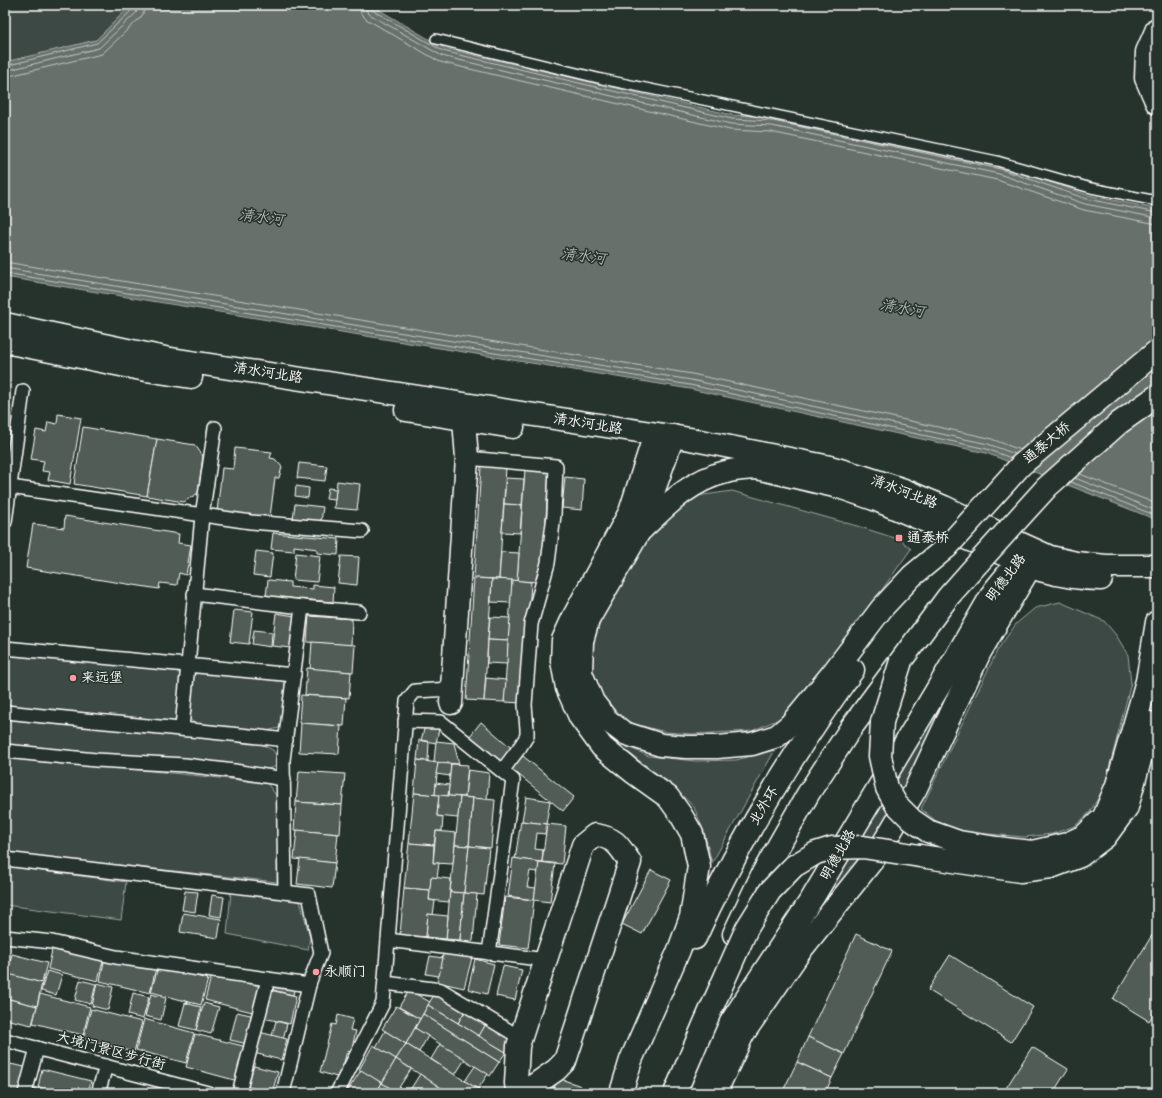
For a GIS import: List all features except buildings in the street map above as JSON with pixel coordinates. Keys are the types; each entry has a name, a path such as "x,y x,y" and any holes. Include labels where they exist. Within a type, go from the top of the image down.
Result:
{"main road":[{"path":"1157,29 1147,52 1146,78 1157,103"},
{"name":"清水河北路","path":"5,324 165,358 661,442 822,466 861,476 904,490 944,507 1025,558 1056,575 1078,578 1157,581"},
{"name":"清水河北路","path":"5,342 146,370 403,409 464,420 661,442 757,468 838,487 874,499 1025,558 1050,557 1076,563 1106,566 1157,566"},
{"name":"通泰大桥","path":"947,547 1021,466 1157,351"},
{"path":"666,1093 695,1019 763,873 808,794 851,728 948,597 1047,487 1119,424 1157,396"},
{"path":"451,696 467,458 464,420"},
{"path":"639,532 661,442"},
{"path":"621,1093 631,1060 679,950 691,917 699,866 692,834 668,797 602,747 580,717 567,688 562,661 563,640 574,616 630,512 661,442"},
{"path":"757,468 726,472 699,482 667,504 639,532 588,620 582,641 581,673 593,702 607,720 624,733 661,745 717,747 752,744 777,736 790,725 832,674 882,608 912,576 947,547"},
{"name":"北外环","path":"627,1093 640,1060 704,917 759,812 826,708 890,620 947,547"},
{"name":"明德北路","path":"698,1093 727,1028 813,897 944,678 994,591 1025,558"},
{"name":"明德北路","path":"715,1093 742,1034 801,950 875,857 915,790 1025,558"},
{"path":"901,661 882,722 880,756 887,788 896,804 912,820 928,831 959,842 1032,852 1066,844 1084,836 1104,818 1117,785 1147,681 1157,622"},
{"path":"675,1093 747,928 770,891 794,866 816,853 832,848 863,847 1020,871 1051,867 1080,856 1105,838 1127,807 1157,697"},
{"path":"517,1093 516,1083 518,1046 583,844 595,835 607,837 618,845 630,862 565,1061 556,1070 522,1093"}],"street":[{"path":"5,522 24,391"},
{"path":"182,728 202,516 215,428"},
{"path":"467,458 556,466 554,514 548,563 531,624 525,705 527,729 526,736 520,748 502,771"},
{"path":"10,487 202,516 251,522 362,531"},
{"path":"194,594 302,607 359,612"},
{"path":"286,892 283,760 302,607"},
{"path":"5,648 294,675"},
{"path":"337,1093 383,1003 407,701 415,691 451,696"},
{"path":"5,712 182,728 286,740"},
{"path":"405,721 441,722 513,780 489,953"},
{"path":"5,751 96,760 185,766 284,779"},
{"path":"5,859 309,895 321,953 309,985 283,1093"},
{"path":"5,937 52,942 116,957 309,985"},
{"path":"388,940 546,960"},
{"path":"239,1093 268,979"},
{"path":"385,983 441,990 521,1038"},
{"name":"大境门景区步行街","path":"5,1040 208,1093"},
{"path":"26,1093 37,1048"},
{"path":"98,1093 106,1066"}],"lane":[{"path":"436,40 602,79 997,160 1090,188 1157,201"}],"shaded area":[{"path":"5,5 131,5 96,40 5,63"},
{"path":"732,491 901,540 911,549 805,693 781,718 752,731 692,734 666,732 630,723 610,708 595,687 591,665 594,642 604,610 648,533 668,512 697,496"},
{"path":"1060,602 1104,621 1116,635 1128,655 1131,683 1104,788 1090,812 1075,826 1052,834 1025,837 964,832 936,821 921,809 998,649 1016,624 1035,608"},
{"path":"5,654 176,671 181,675 178,717 173,723 5,707"},
{"path":"198,673 283,681 286,687 283,727 266,731 194,723 188,717 192,676"},
{"path":"958,673 961,674 884,828 797,940"},
{"path":"5,719 61,725 205,736 259,743 273,750 278,759 277,766 266,770 5,746"},
{"path":"611,740 649,756 695,761 736,760 775,750 712,863 704,832 694,807 667,781"},
{"path":"5,758 267,783 278,798 277,882 5,853"},
{"path":"5,866 126,882 121,920 5,905"},
{"path":"231,892 300,901 310,937 308,950 227,934"}],"water":[{"name":"清水河","path":"131,5 371,5 444,48 733,115 773,117 1001,165 1088,195 1157,209 1157,520 986,453 690,389 5,277 5,62 96,40"}],"place":[{"name":"通泰桥","path":"899,538"},
{"name":"来远堡","path":"73,678"},
{"name":"永顺门","path":"316,972"}]}
